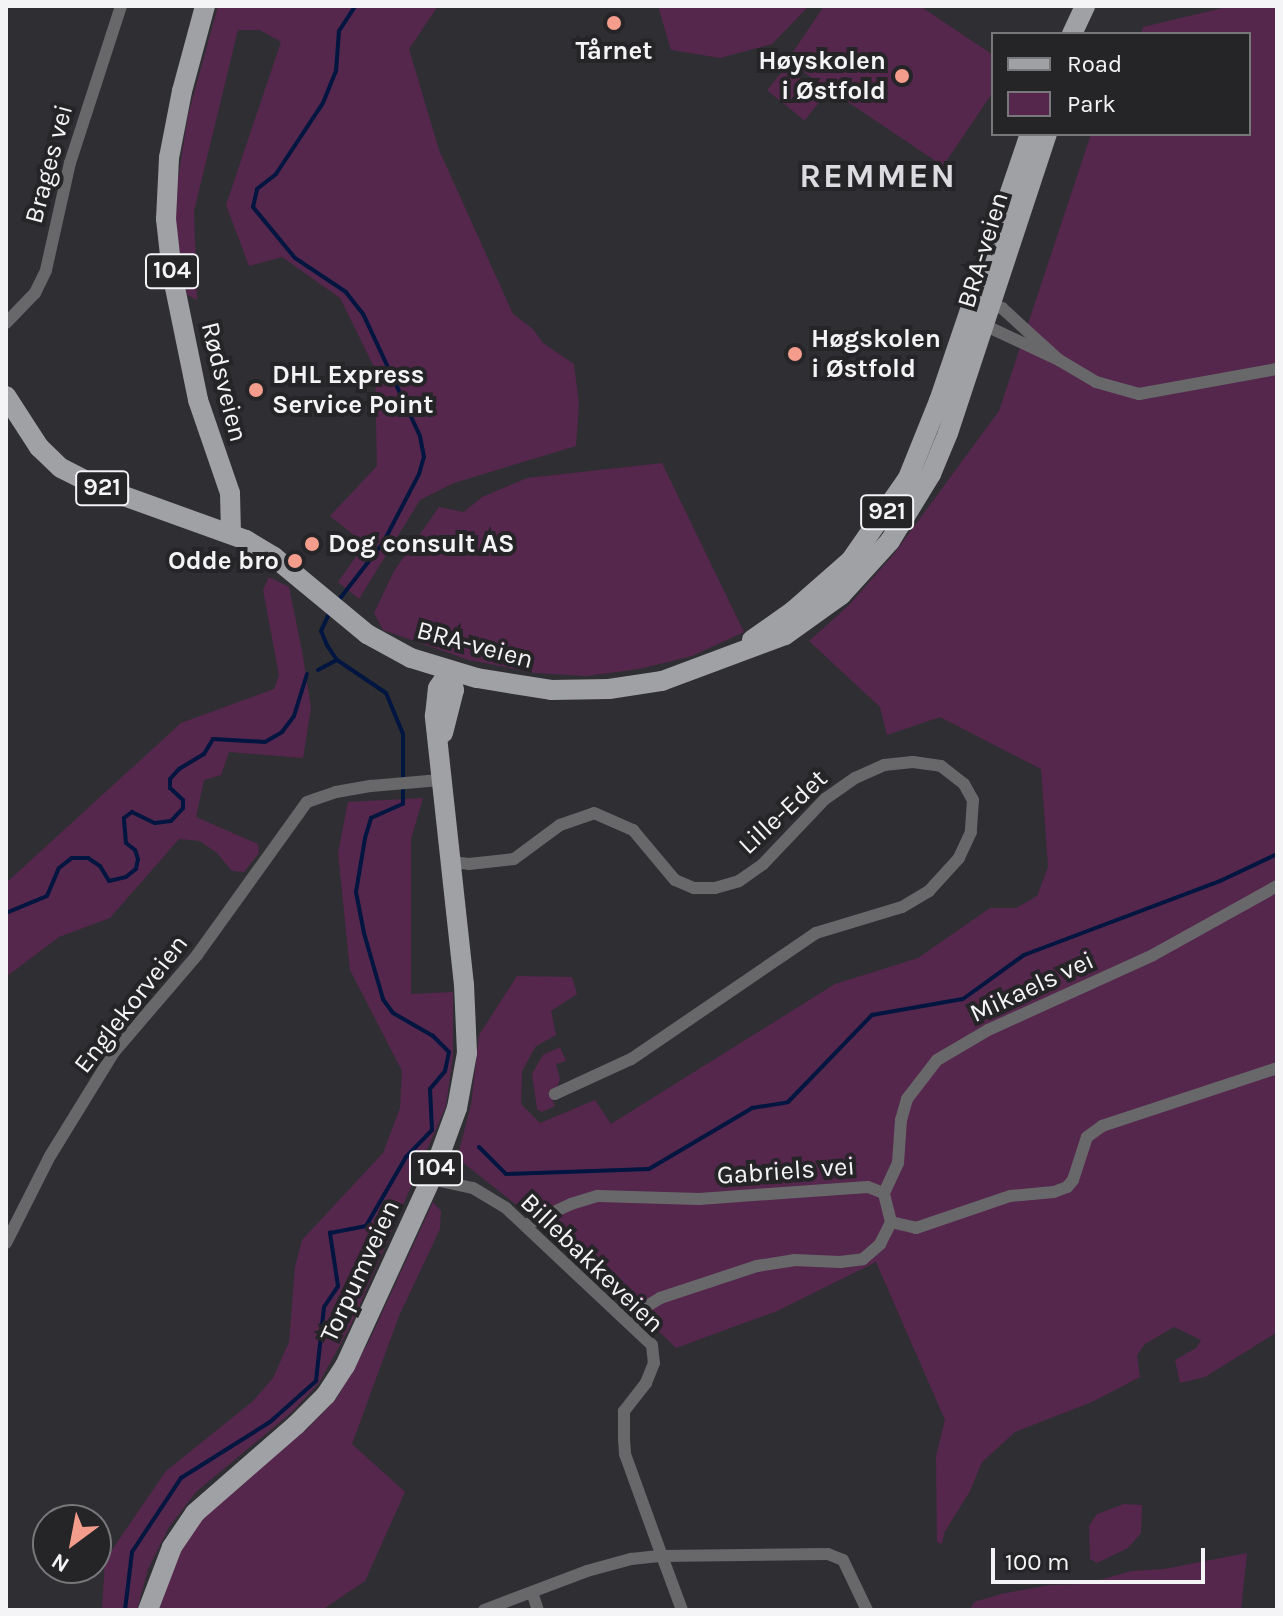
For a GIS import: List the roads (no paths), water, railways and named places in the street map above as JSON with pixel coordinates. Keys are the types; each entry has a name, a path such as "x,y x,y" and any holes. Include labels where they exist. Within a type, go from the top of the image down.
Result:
{"main road":[{"name":"Rødsveien","path":"204,6 172,144 166,219 172,273 198,400 215,458 230,493 231,533"},
{"path":"1073,32 1085,6"},
{"path":"1083,32 1093,6"},
{"name":"BRA-veien","path":"725,658 832,579 885,516 924,443 1029,136"},
{"name":"BRA-veien","path":"6,396 39,447 61,468 119,495 231,533 274,557 333,608 384,645 450,671 527,688 586,690 662,681 785,635 841,595 872,564 931,474 985,329 1046,136"},
{"name":"Torpumveien","path":"148,1610 172,1547 195,1513 315,1407 345,1366 431,1179 457,1108 467,1053 451,862 430,781 439,742 435,716 438,688 450,671"}],"street":[{"name":"Brages vei","path":"6,323 35,293 46,270 73,153 121,6"},
{"path":"1059,360 993,303 970,309 985,329 1059,360 1096,382 1139,394 1160,393 1237,374 1277,369"},
{"name":"Lille-Edet","path":"451,862 469,864 514,859 560,825 594,813 633,830 675,880 694,888 715,888 739,881 763,864 825,799 855,778 884,765 913,762 941,766 964,784 973,800 971,832 959,858 929,891 902,907 816,933 631,1059 555,1094"},
{"name":"Englekorveien","path":"6,1243 50,1156 114,1052 197,955 307,802 336,792 430,781"},
{"name":"Mikaels vei","path":"884,1193 898,1163 901,1120 907,1099 937,1060 988,1030 1153,955 1277,886"},
{"path":"637,1312 660,1298 757,1266 794,1260 840,1262 863,1259 880,1244 891,1222 916,1228 1010,1196 1054,1192 1067,1187 1073,1180 1087,1137 1102,1126 1277,1068"},
{"name":"Billebakkeveien","path":"431,1179 473,1188 526,1225 652,1345 654,1363 646,1383 624,1411 624,1439 625,1454 662,1556"},
{"name":"Gabriels vei","path":"526,1225 571,1204 598,1196 699,1199 868,1187 884,1193 891,1222"},
{"path":"484,1610 587,1571 631,1559 828,1554 843,1560 867,1610"},
{"path":"662,1556 682,1610"},
{"path":"532,1592 538,1610"}],"waterway":[{"path":"338,601 383,543 419,474 424,457 420,436 363,314 346,292 295,258 253,207 257,189 276,174 323,103 336,71 339,31 355,6"},
{"path":"125,1610 132,1552 181,1478 270,1422 316,1381 324,1307 338,1286 330,1233 366,1226 406,1157 432,1130 430,1089 445,1071 449,1052 433,1036 393,1013 383,999 364,933 356,892 365,838 371,818 403,804 403,734 386,693 337,660 327,645 321,631 330,612"},
{"path":"318,670 337,660"},
{"path":"6,913 47,896 59,868 72,858 88,858 100,866 109,881 126,877 136,869 138,859 135,850 126,843 124,818 132,812 155,823 171,821 183,808 183,800 170,788 170,779 179,769 204,754 213,739 265,742 282,732 294,716 307,674"},
{"path":"479,1147 506,1174 649,1169 752,1108 788,1102 872,1015 963,999 1024,955 1220,881 1277,854"}],"place":[{"name":"Tårnet","path":"614,23"},
{"name":"Høyskolen i Østfold","path":"902,76"},
{"name":"Høgskolen i Østfold","path":"795,354"},
{"name":"DHL Express Service Point","path":"256,390"},
{"name":"Dog consult AS","path":"312,544"},
{"name":"Odde bro","path":"295,561"}],"district":[{"name":"REMMEN","path":"878,177"}]}
